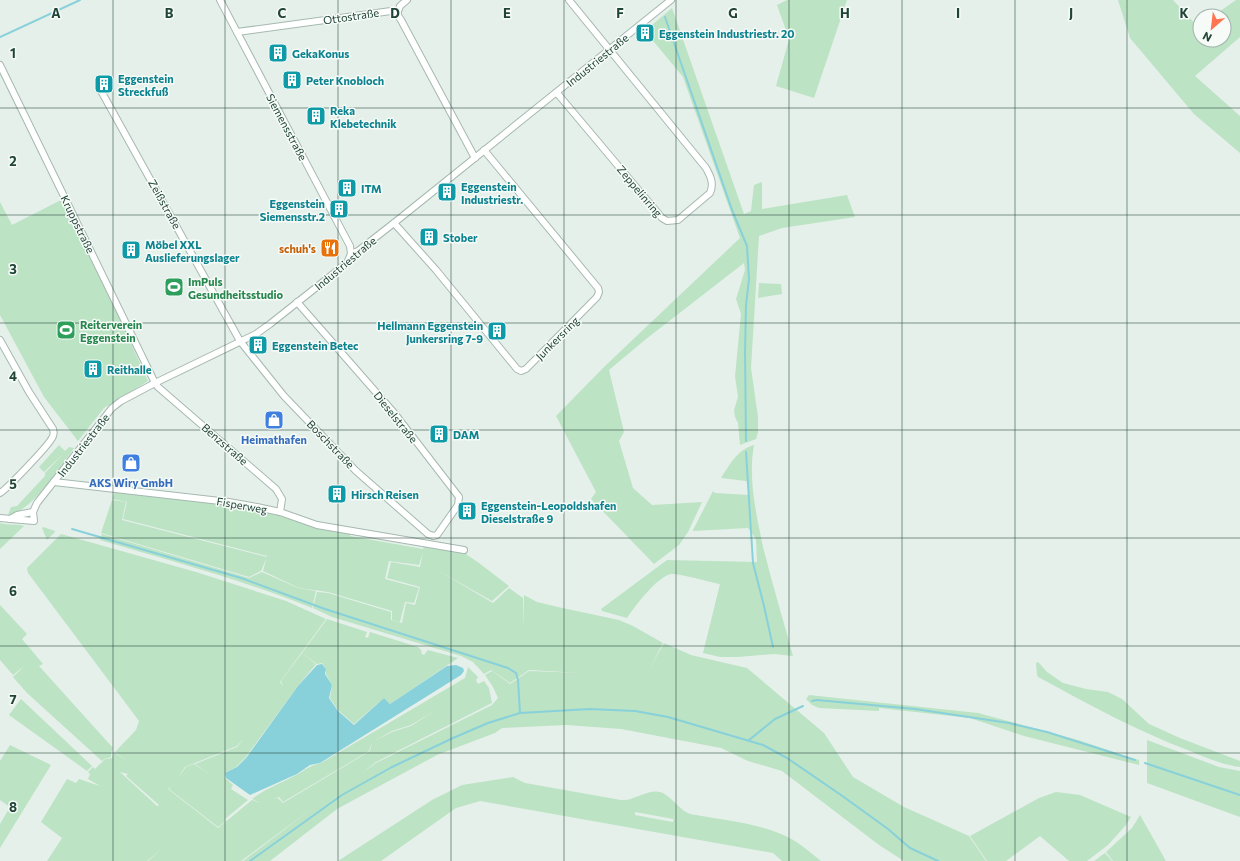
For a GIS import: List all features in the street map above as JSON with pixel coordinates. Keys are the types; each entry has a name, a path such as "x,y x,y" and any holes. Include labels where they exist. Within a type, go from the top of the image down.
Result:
{"street":[{"name":"Siemensstraße","path":"220,0 350,246 351,254"},
{"path":"408,0 400,6 397,14 475,158"},
{"name":"Zeppelinring","path":"557,93 662,218 667,221 678,220 710,193 712,188 710,176 706,168 569,0"},
{"name":"Industriestraße","path":"54,482 112,408 121,401 155,383 256,334 270,324 347,263 351,254 358,251 394,223 671,0"},
{"name":"Ottostraße","path":"237,32 391,10 397,14"},
{"name":"Kruppstraße","path":"0,64 155,383"},
{"name":"Zeißstraße","path":"100,89 240,341"},
{"name":"Junkersring","path":"394,223 436,270 517,369 521,371 526,369 597,297 599,292 598,288 484,150"},
{"name":"Dieselstraße","path":"297,302 395,414 459,497 458,505 437,535 433,536"},
{"path":"0,340 29,392 53,429 54,434 52,439 38,455 0,493"},
{"name":"Boschstraße","path":"240,341 284,396 356,471 428,534 433,536"},
{"name":"Benzstraße","path":"155,383 276,489 282,499 280,512"},
{"path":"0,518 34,521 33,512 37,503 54,482"},
{"name":"Fisperweg","path":"54,482 257,506 324,526 464,550"},
{"path":"10,519 17,515 33,512"}],"green space":[{"path":"787,0 847,0 814,98 776,86 790,36 787,33 777,5"},
{"path":"1118,0 1173,0 1192,21 1192,48 1227,48 1195,76 1240,116 1240,153 1194,114 1130,38"},
{"path":"1236,0 1240,0 1240,37 1232,44 1232,8 1224,8"},
{"path":"672,8 744,214 751,211 754,185 762,182 762,209 847,195 855,217 782,228 759,236 751,368 758,417 758,432 756,439 740,445 738,423 734,410 738,397 735,376 741,314 736,299 745,270 744,263 646,339 609,370 624,432 619,441 633,488 652,505 702,502 688,532 679,545 654,564 591,499 596,492 556,416 605,366 740,238 683,77 645,31"},
{"name":"Reiterverein Eggenstein","path":"61,200 104,284 148,381 104,408 78,441 44,397 0,315 0,202 12,225"},
{"path":"759,283 781,284 782,294 758,298"},
{"path":"59,445 65,451 69,447 74,448 45,488 26,506 17,512 8,515 11,507 17,506 63,454 44,472 39,467"},
{"path":"754,445 752,458 752,483 758,522 766,561 793,656 774,654 720,657 703,653 720,584 671,574 659,580 653,586 635,606 627,618 602,611 601,609 667,560 757,562 756,539 748,528 693,531 713,491 715,493 749,495 749,484 746,481 721,478 738,454"},
{"path":"115,491 230,504 266,512 327,530 350,533 350,536 423,549 424,546 463,552 509,586 492,601 437,570 493,603 509,588 523,598 523,629 524,595 537,602 619,620 663,643 649,670 664,643 691,655 747,668 824,733 853,777 904,807 969,836 986,861 904,861 879,845 782,771 748,761 721,748 621,729 567,725 502,728 495,733 437,755 337,809 270,861 243,861 314,807 241,861 148,861 165,846 147,861 47,861 62,838 41,822 67,779 76,783 79,779 100,786 88,779 90,774 88,772 93,767 95,769 105,759 112,758 114,752 129,762 115,752 136,730 139,721 28,573 27,568 61,534 196,572 286,601 326,619 280,682 283,686 281,681 302,653 316,664 245,758 236,767 225,773 225,778 233,785 231,789 248,800 225,819 226,821 218,827 169,789 172,786 168,789 218,828 252,800 261,803 252,799 263,792 311,766 321,763 465,678 468,667 478,677 476,680 478,684 484,681 489,688 492,703 376,762 362,773 376,763 492,705 498,698 485,675 492,671 510,684 529,671 582,673 529,670 510,683 491,670 484,674 473,662 461,656 332,617 313,608 317,592 328,593 391,612 391,620 402,623 406,603 415,605 420,587 387,578 391,562 420,567 423,552 419,565 389,561 385,579 419,588 414,603 405,602 400,622 392,620 392,611 328,592 299,588 263,571 267,556 123,519 127,502 112,499","holes":["436,710 411,726 392,732 372,742 392,731 411,725","245,737 237,747 195,764 214,777 194,764 186,767 177,779 185,767 237,746","372,742 370,751 283,803 278,798 274,799 279,797 283,802 369,751","120,772 128,774 126,776 159,805 157,806"]},
{"path":"112,500 126,502 122,520 267,557 261,571 249,577 101,533"},
{"path":"0,523 24,526 0,549"},
{"path":"42,528 55,531 47,540"},
{"path":"102,534 249,578 262,572 298,588 316,591 312,608 260,589 180,563 100,540"},
{"path":"0,605 27,634 22,639 43,664 39,666 113,748 111,757 102,761 27,693 13,677 24,666 13,675 0,660"},
{"path":"327,619 367,632 365,637 368,638 370,632 418,647 424,655 428,650 458,658 390,704 384,698 354,724 338,710 330,698 332,685 322,663 317,664 302,653"},
{"path":"1038,662 1047,672 1063,683 1086,689 1108,692 1122,699 1149,724 1180,738 1240,761 1240,767 1215,761 1170,743 1094,707 1038,677 1036,663"},
{"path":"809,695 978,713 1078,740 1139,760 1139,765 1024,736 970,718 879,708 879,711 819,708 812,705 806,699"},
{"path":"21,699 92,766 87,771 9,715"},
{"path":"1147,740 1219,767 1240,771 1240,817 1147,783"},
{"path":"10,745 51,765 0,848 0,824 10,807 0,800 0,761"},
{"path":"513,777 525,783 621,800 628,800 650,792 658,792 666,795 683,810 690,814 748,824 787,836 821,861 782,861 773,853 480,801 456,808 381,861 338,861 432,800 462,785","holes":["635,812 673,819 674,814 673,822 635,815"]},
{"path":"1056,792 1080,795 1131,817 1126,825 1108,845 1087,861 1069,861 1040,836 1006,861 987,861 970,836 1039,798"},
{"path":"1140,815 1166,861 1113,861 1106,852 1132,828"},
{"path":"1105,853 1112,861 1094,861"}],"water":[{"path":"322,664 326,669 325,674 332,685 329,698 338,711 354,725 384,698 390,704 447,666 456,665 463,668 464,671 461,675 320,763 310,765 297,774 250,795 226,778 225,773 237,767 246,758 298,686 317,665"}],"waterway":[{"path":"0,37 80,0"},
{"path":"665,17 732,210 747,246 749,279 746,305 745,353 746,441"},
{"path":"746,452 753,563 773,647"},
{"path":"72,529 241,578 325,609 508,668 516,673 518,680 520,713"},
{"path":"812,701 817,700 915,709 1009,723 1047,732 1135,760"},
{"path":"749,740 775,719 803,706"},
{"path":"250,861 342,795 392,767 453,738 488,723 520,713 590,709 635,711 668,717 763,745 787,758 841,795 888,829 910,848 938,861"},
{"path":"1145,763 1240,795"}],"place":[{"name":"Eggenstein Industriestr. 20","path":"645,33"},
{"name":"GekaKonus","path":"278,53"},
{"name":"Peter Knobloch","path":"292,80"},
{"name":"Eggenstein Streckfuß","path":"104,84"},
{"name":"Reka Klebetechnik","path":"316,116"},
{"name":"ITM","path":"347,188"},
{"name":"Eggenstein Industriestr.","path":"447,192"},
{"name":"Eggenstein Siemensstr.2","path":"339,209"},
{"name":"Stober","path":"429,237"},
{"name":"schuh's","path":"330,248"},
{"name":"Möbel XXL Auslieferungslager","path":"131,250"},
{"name":"ImPuls Gesundheitsstudio","path":"174,287"},
{"name":"Reiterverein Eggenstein","path":"66,330"},
{"name":"Hellmann Eggenstein Junkersring 7-9","path":"497,331"},
{"name":"Eggenstein Betec","path":"258,345"},
{"name":"Reithalle","path":"93,369"},
{"name":"Heimathafen","path":"274,420"},
{"name":"DAM","path":"439,434"},
{"name":"AKS Wiry GmbH","path":"131,463"},
{"name":"Hirsch Reisen","path":"337,494"},
{"name":"Eggenstein-Leopoldshafen Dieselstraße 9","path":"467,511"}]}
